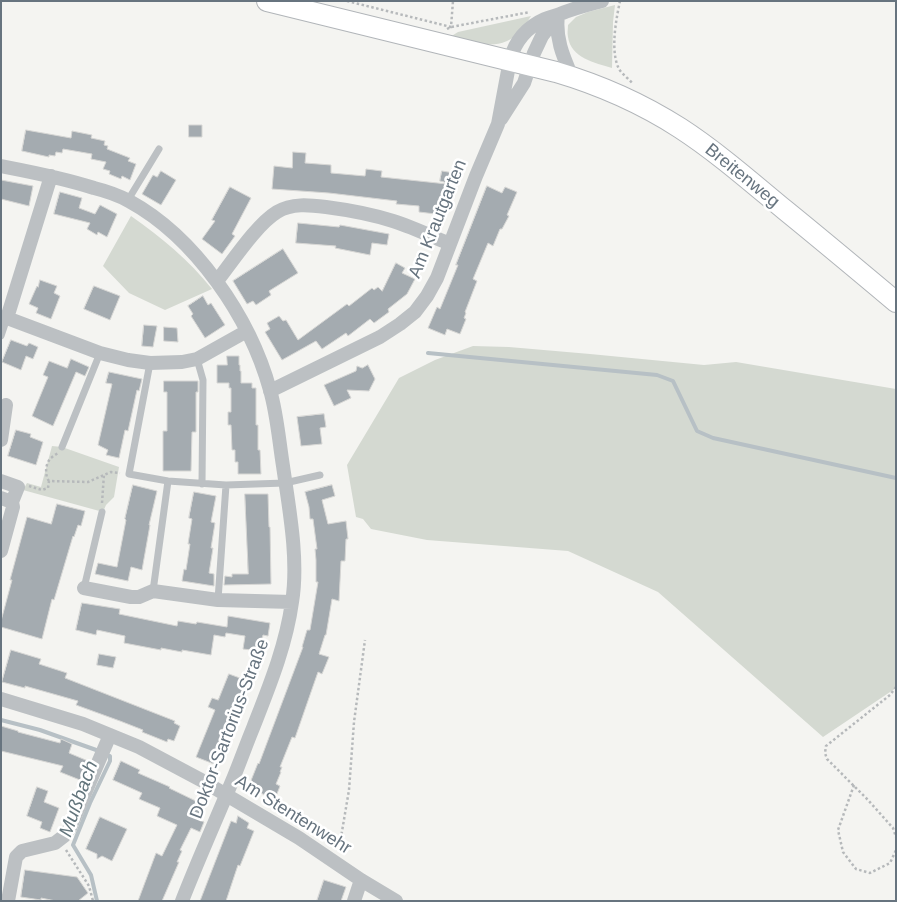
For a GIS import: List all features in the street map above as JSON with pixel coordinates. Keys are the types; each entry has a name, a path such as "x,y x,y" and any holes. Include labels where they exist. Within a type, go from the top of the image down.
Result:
{"main road":[{"name":"Breitenweg","path":"267,1 530,65 596,85 631,100 664,118 696,139 896,302"}],"street":[{"path":"510,60 517,42 528,30 546,19 572,9 602,1"},
{"path":"530,65 542,36 558,15"},
{"path":"558,15 559,45 572,77"},
{"name":"Am Krautgarten","path":"498,124 510,60"},
{"name":"Am Krautgarten","path":"270,391 380,337 415,312 437,278 498,124 520,90 530,65"},
{"name":"Doktor-Sartorius-Straße","path":"1,166 51,176 101,190 128,200 148,213 171,232 193,253 217,281 236,311 263,368 270,391 285,483 293,552 294,584 292,602 283,642 269,687 182,901"},
{"path":"51,176 7,318 100,353 150,364 197,359 247,331"},
{"path":"217,281 265,222 287,207 298,205 349,210 375,215 395,221 450,244"},
{"path":"1,440 6,405"},
{"path":"1,481 18,487 7,500 13,508 1,551"},
{"path":"84,588 131,597 139,597 153,591 218,600 292,602"},
{"name":"Am Stentenwehr","path":"1,699 110,734 168,762 299,838 396,901"},
{"path":"8,901 16,857 22,850 56,843 70,828 110,734"},
{"path":"354,901 361,880"}],"lane":[{"path":"128,200 159,149"},
{"path":"1,336 7,318"},
{"path":"62,447 100,353"},
{"path":"197,359 203,380 202,484"},
{"path":"150,364 129,474 168,481 202,484 285,483 320,475"},
{"path":"153,591 168,481"},
{"path":"218,600 226,484"},
{"path":"84,588 102,512"}],"path":[{"path":"347,1 451,27"},
{"path":"451,27 453,1"},
{"path":"424,39 451,27 523,13 545,11 558,15"},
{"path":"18,487 26,484 42,490 48,488 49,481 46,477 50,459 62,447"},
{"path":"49,481 88,482 111,472 129,474"},
{"path":"102,512 104,474"},
{"path":"336,862 349,790 354,722 365,640"},
{"path":"896,688 890,695 826,746 825,753 827,759 854,785 893,828 896,837"},
{"path":"854,785 838,830 843,852 856,870 870,873 890,863 896,850"},
{"path":"60,840 89,886 93,901"}],"shaded area":[{"path":"615,5 612,68 591,62 579,55 570,44 568,25 576,17"},
{"path":"531,16 523,28 506,42 488,44 450,37 458,32"},
{"path":"131,216 153,232 194,268 212,289 165,310 129,293 103,266"},
{"path":"473,346 509,347 704,365 736,362 896,389 896,688 823,737 658,592 568,551 427,540 371,529 363,519 356,517 347,465 399,378 435,360"},
{"path":"52,446 62,447 119,467 114,497 106,505 103,512 23,490 27,483 41,487"}],"building":[{"path":"189,125 202,125 202,137 189,137"},
{"path":"26,130 71,138 72,131 92,135 91,138 105,141 104,145 108,146 107,149 130,158 128,161 136,164 130,180 122,176 121,179 109,174 110,171 103,169 106,162 91,159 92,154 63,149 62,153 56,152 55,156 49,155 49,157 22,151"},
{"path":"293,152 306,153 305,163 331,165 331,173 365,176 366,169 382,171 381,177 447,184 444,215 419,212 419,206 396,204 397,201 272,189 274,166 292,168"},
{"path":"161,171 176,180 161,205 142,194 153,175 157,177"},
{"path":"442,171 454,173 452,184 440,181"},
{"path":"1,180 33,186 29,206 1,199"},
{"path":"487,186 502,193 505,187 517,192 507,215 509,216 502,229 500,229 493,246 488,243 473,279 477,281 465,312 464,318 466,319 460,334 447,329 445,335 428,328 437,307 440,309"},
{"path":"230,187 251,198 232,234 235,236 222,254 202,239 215,221 212,220"},
{"path":"60,192 82,198 79,208 95,214 100,205 117,214 107,237 98,232 97,235 87,229 90,223 54,214"},
{"path":"298,223 339,227 340,225 389,234 387,245 372,243 370,255 335,248 336,246 296,243"},
{"path":"283,249 298,273 269,291 271,295 256,305 253,301 247,304 233,281"},
{"path":"396,263 405,268 402,273 415,279 407,294 388,309 389,312 374,323 370,319 348,336 346,333 322,349 316,341 282,360 265,332 270,329 267,323 279,316 283,321 286,320 298,340 347,304 349,306 372,288 374,290 378,287 382,291"},
{"path":"40,280 57,286 54,293 60,296 51,319 36,313 38,308 29,304"},
{"path":"94,286 120,296 110,320 84,309"},
{"path":"203,296 208,305 211,303 225,325 205,338 191,316 193,314 188,306"},
{"path":"144,325 157,326 153,347 142,346"},
{"path":"164,327 177,328 178,342 164,341"},
{"path":"11,340 27,346 29,343 38,347 33,359 26,356 21,370 2,362"},
{"path":"227,356 239,356 241,383 252,383 252,388 256,388 256,425 258,425 258,450 260,450 261,474 238,474 235,450 232,450 231,425 228,425 228,412 231,412 231,388 229,388 229,383 217,383 217,365 227,365"},
{"path":"71,359 89,367 85,376 76,372 53,426 32,416 48,377 43,375 49,361 67,368"},
{"path":"368,365 375,379 369,391 347,390 351,398 334,406 324,385 356,371 357,366 362,368"},
{"path":"109,372 142,379 139,391 137,390 128,431 125,430 119,458 106,455 108,450 98,445 112,384 106,383"},
{"path":"164,381 198,381 198,392 196,392 196,432 192,432 191,471 163,471 163,431 167,431 167,392 164,392"},
{"path":"324,414 326,427 320,428 322,444 301,446 297,417"},
{"path":"16,430 31,434 30,437 43,442 36,465 8,456"},
{"path":"133,485 157,491 149,525 142,570 131,567 128,581 95,574 98,563 117,567"},
{"path":"332,485 335,496 322,500 328,524 346,521 348,539 346,539 345,561 341,561 339,601 332,599 326,635 319,654 329,657 322,674 318,672 295,738 292,737 280,767 282,767 281,772 276,784 280,786 275,799 248,788 259,764 303,647 307,630 310,630 318,582 316,582 315,549 317,549 313,519 310,519 305,492"},
{"path":"194,492 216,496 211,522 215,523 209,573 214,574 214,586 182,581 184,569 186,570 190,544 188,544 192,519 189,518"},
{"path":"245,494 268,494 271,584 224,585 225,576 232,577 232,574 248,574"},
{"path":"57,504 85,511 81,526 78,525 73,536 54,600 52,599 42,639 1,627 1,621 27,517 51,524"},
{"path":"82,603 120,609 119,614 177,626 178,621 227,627 228,616 270,623 268,636 263,635 260,651 243,649 245,636 226,633 225,637 214,635 211,655 182,650 182,652 161,648 161,650 124,643 125,636 97,630 96,635 76,630"},
{"path":"11,650 41,659 39,664 67,673 65,678 175,721 174,723 180,726 174,741 168,739 167,742 142,732 143,730 76,705 78,701 25,686 25,688 2,682"},
{"path":"99,654 116,657 113,668 97,665"},
{"path":"229,674 248,681 219,766 196,757 215,710 208,707 212,698 218,700"},
{"path":"1,726 60,743 61,739 72,744 69,753 88,761 80,780 60,772 63,766 1,751"},
{"path":"121,761 140,770 138,773 204,805 198,819 204,822 200,832 191,828 180,850 182,851 177,862 179,862 162,901 138,901 156,853 162,856 177,825 157,816 160,808 139,799 142,793 113,780"},
{"path":"37,787 48,791 44,802 59,808 50,832 40,828 42,822 27,816"},
{"path":"238,816 249,823 247,828 254,831 240,866 238,865 226,901 200,901 231,821 236,823"},
{"path":"100,817 127,829 112,861 102,856 97,859 97,854 86,849"},
{"path":"25,870 77,877 88,893 78,901 56,901 41,898 41,900 21,897"},
{"path":"324,880 346,887 341,901 317,901"}],"waterway":[{"path":"428,353 657,375 673,381 697,431 713,438 896,478"},
{"name":"Mußbach","path":"1,720 40,730 99,751"},
{"name":"Mußbach","path":"97,901 91,875 73,845 110,761 110,756 105,754"}]}
